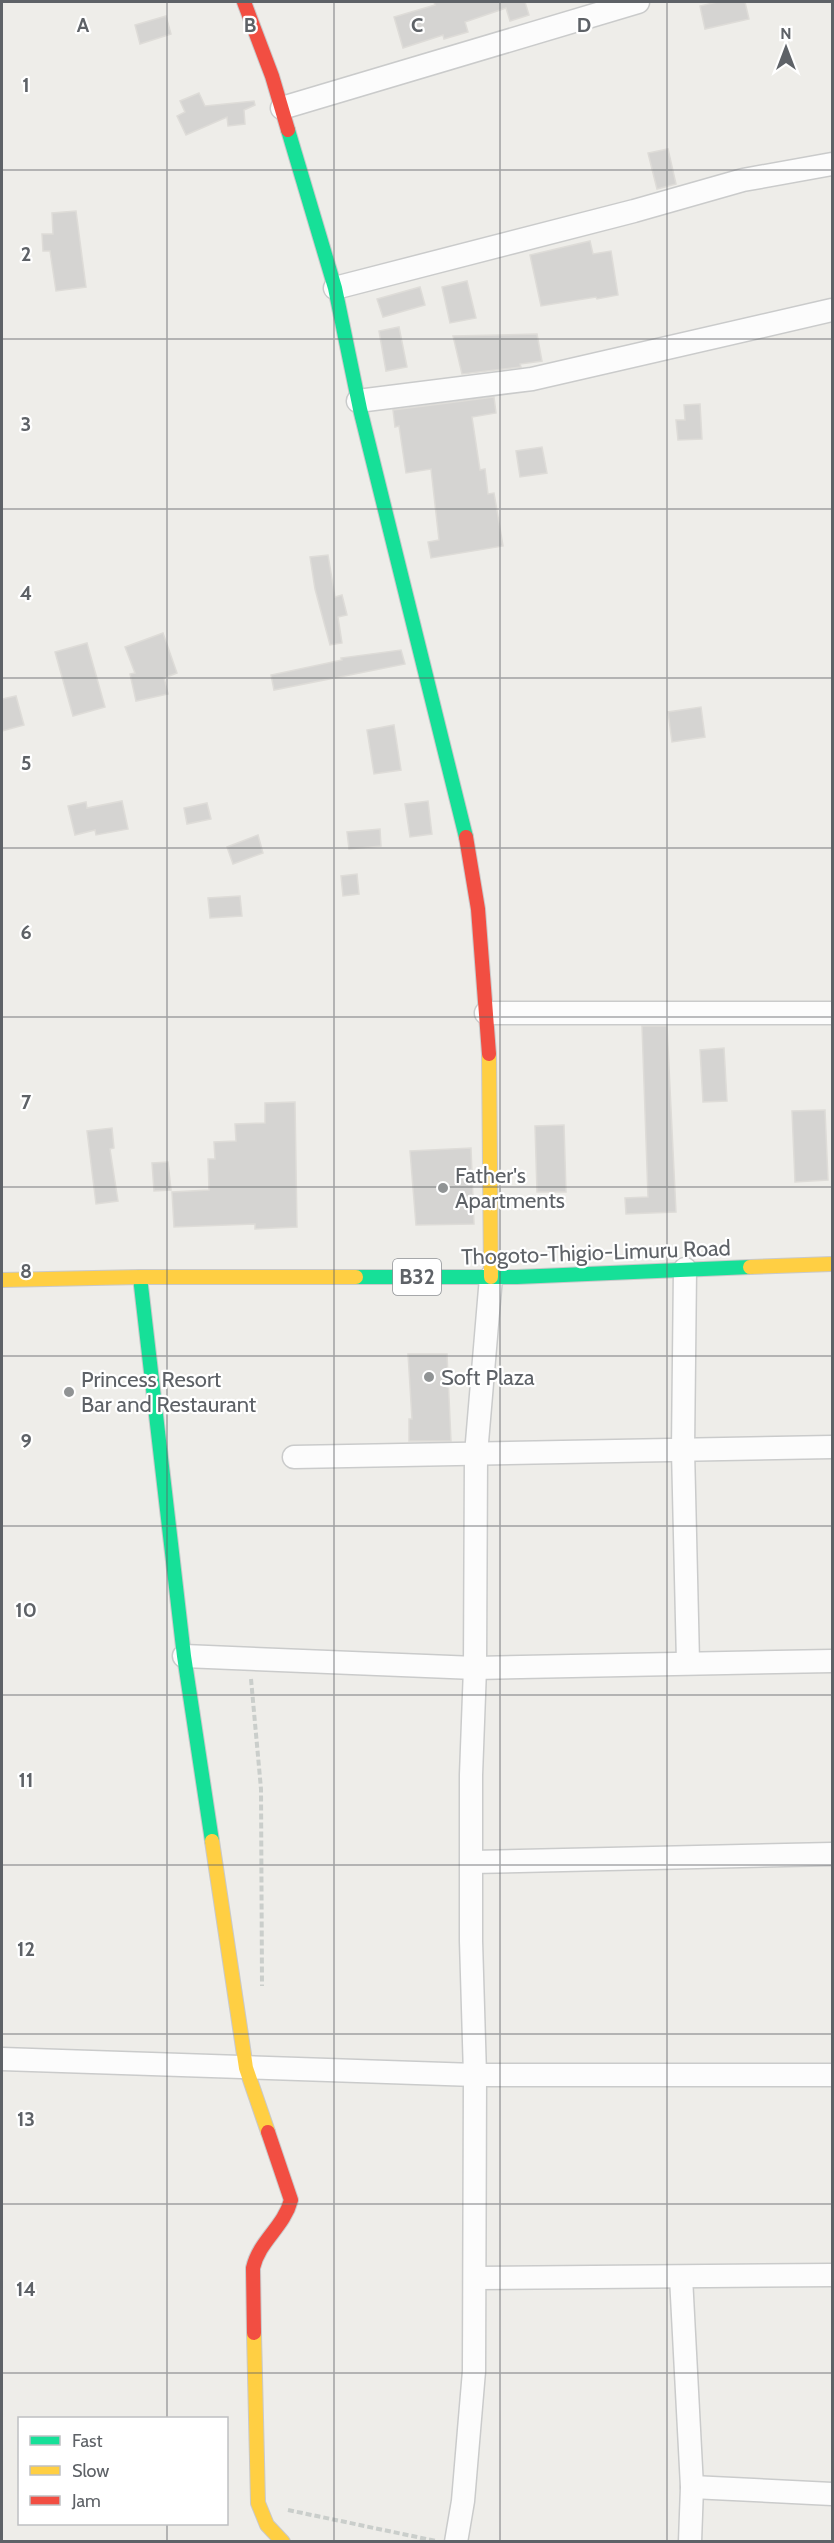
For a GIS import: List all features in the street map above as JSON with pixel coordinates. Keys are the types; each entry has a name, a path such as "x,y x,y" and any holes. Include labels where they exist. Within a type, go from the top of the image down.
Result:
{"main road":[{"path":"244,2 282,108 335,288 358,401 471,857 479,909 493,1124 491,1277"},
{"name":"Thogoto-Thigio-Limuru Road","path":"2,1280 140,1277 491,1277 832,1264"},
{"path":"140,1277 184,1656 246,2067 291,2200 286,2218 254,2258 258,2504 271,2538"}],"street":[{"path":"282,108 639,2"},
{"path":"335,288 634,211 743,180 832,164"},
{"path":"358,401 532,379 832,310"},
{"path":"486,1013 832,1013"},
{"path":"686,1269 683,1450 688,1662"},
{"path":"456,2541 463,2501 473,2382 475,2075 471,1941 471,1775 475,1668 476,1454 491,1277"},
{"path":"294,1457 832,1448"},
{"path":"184,1656 475,1668 688,1662 832,1661"},
{"path":"472,1862 832,1854"},
{"path":"2,2059 475,2075 832,2076"},
{"path":"475,2278 832,2275"},
{"path":"681,2277 692,2487 690,2541"},
{"path":"692,2487 832,2494"}],"path":[{"path":"249,1660 261,1789 262,1996"},
{"path":"258,2504 438,2541"}],"building":[{"path":"434,2 525,2 529,15 510,21 506,8 465,22 468,32 444,39 443,35 403,48 394,17 435,5"},
{"path":"717,2 745,2 749,19 705,29 700,6"},
{"path":"166,16 171,34 140,44 135,25"},
{"path":"199,93 205,106 254,101 255,105 244,110 245,124 228,126 227,117 186,135 177,116 185,112 180,101"},
{"path":"668,149 676,184 657,189 648,153"},
{"path":"76,211 86,287 56,291 50,251 43,251 42,234 53,234 52,213"},
{"path":"590,241 593,254 611,251 618,295 541,306 530,255"},
{"path":"467,281 476,318 450,323 442,287"},
{"path":"420,287 425,305 383,317 377,299"},
{"path":"399,327 407,367 386,371 379,331"},
{"path":"537,334 542,361 520,364 521,367 462,374 453,336"},
{"path":"494,397 496,413 472,417 480,470 485,469 488,494 494,493 503,546 431,558 428,542 439,540 431,469 406,473 399,426 395,427 393,410"},
{"path":"700,404 702,439 678,440 676,420 685,420 684,405"},
{"path":"542,447 547,473 520,477 516,451"},
{"path":"328,555 335,597 342,595 347,615 338,617 342,643 330,645 315,589 310,557"},
{"path":"163,633 177,673 164,678 168,694 136,701 130,674 135,673 125,647"},
{"path":"87,643 105,707 73,716 55,652"},
{"path":"401,650 405,664 274,690 271,675 342,660 341,658"},
{"path":"16,696 24,725 2,731 2,699"},
{"path":"701,707 705,737 672,742 668,712"},
{"path":"394,725 401,770 374,774 367,730"},
{"path":"122,801 128,829 96,835 95,830 75,835 68,806 86,802 87,808"},
{"path":"428,801 432,834 410,837 405,804"},
{"path":"207,803 211,819 187,824 184,808"},
{"path":"380,829 381,846 349,849 347,832"},
{"path":"258,835 263,853 233,864 227,847"},
{"path":"357,874 359,894 343,896 341,876"},
{"path":"240,896 242,916 210,918 208,898"},
{"path":"642,1026 667,1026 676,1212 626,1214 625,1198 648,1197"},
{"path":"724,1048 727,1101 703,1102 700,1050"},
{"path":"295,1102 297,1227 255,1229 255,1224 174,1227 172,1192 209,1190 208,1159 215,1159 214,1142 236,1141 235,1124 265,1123 265,1103"},
{"path":"825,1110 828,1180 795,1182 792,1111"},
{"path":"564,1125 566,1192 537,1192 535,1126"},
{"path":"112,1128 114,1148 110,1149 118,1201 96,1204 87,1131"},
{"name":"Father's Apartments","path":"471,1148 474,1224 416,1225 410,1151"},
{"path":"168,1162 171,1190 154,1191 152,1163"},
{"name":"Soft Plaza","path":"408,1354 447,1354 451,1441 409,1441 409,1419 412,1419"}],"traffic: fast":[{"path":"288,130 335,288 360,409 466,837"},
{"path":"356,1277 517,1277 750,1267"},
{"path":"140,1277 184,1656 212,1841"}],"traffic: slow":[{"path":"489,1054 491,1277"},
{"path":"750,1267 832,1264"},
{"path":"2,1280 140,1277 356,1277"},
{"path":"212,1841 246,2068 268,2132"},
{"path":"254,2333 258,2503 267,2525 283,2542"}],"traffic: jam":[{"path":"244,2 272,76 288,130"},
{"path":"466,837 478,909 489,1054"},
{"path":"254,2333 253,2268 260,2250 288,2210 291,2200 268,2132"}],"place":[{"name":"Father's Apartments","path":"443,1188"},
{"name":"Soft Plaza","path":"429,1377"},
{"name":"Princess Resort Bar and Restaurant","path":"69,1392"}]}
